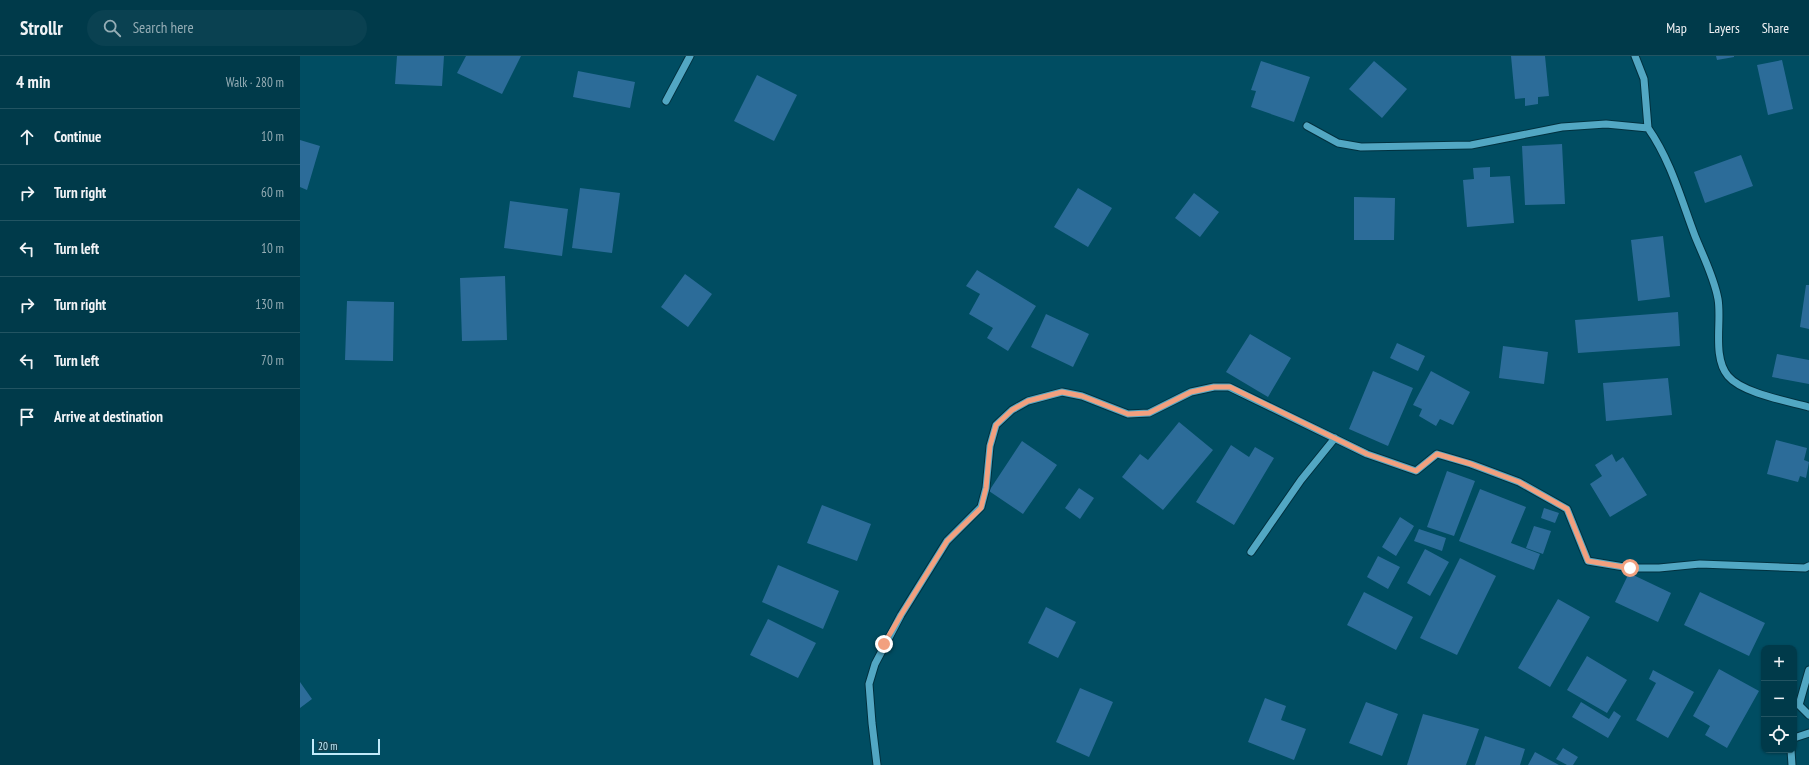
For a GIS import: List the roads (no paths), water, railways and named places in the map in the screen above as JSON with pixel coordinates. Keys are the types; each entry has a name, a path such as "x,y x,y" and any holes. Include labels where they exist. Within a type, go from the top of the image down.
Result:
{"street":[{"path":"666,101 690,56"},
{"path":"1635,56 1644,78 1648,128 1660,146 1672,171 1718,299 1718,339 1722,363 1728,376 1745,388 1809,407"},
{"path":"1307,126 1338,143 1361,147 1471,145 1562,127 1606,124 1648,128"},
{"path":"877,765 869,684 875,664 901,615 947,541 981,508 986,488 990,446 996,425 1012,410 1028,401 1062,392 1082,396 1128,414 1149,413 1191,392 1214,387 1230,387 1367,454 1416,471 1437,454 1471,464 1519,482 1567,509 1588,561 1630,568 1659,568 1700,564 1805,568 1809,566"},
{"path":"1250,552 1301,480 1335,438"},
{"path":"1809,670 1799,705 1809,714"},
{"path":"1797,737 1809,733"},
{"path":"1791,753 1792,765"}]}
